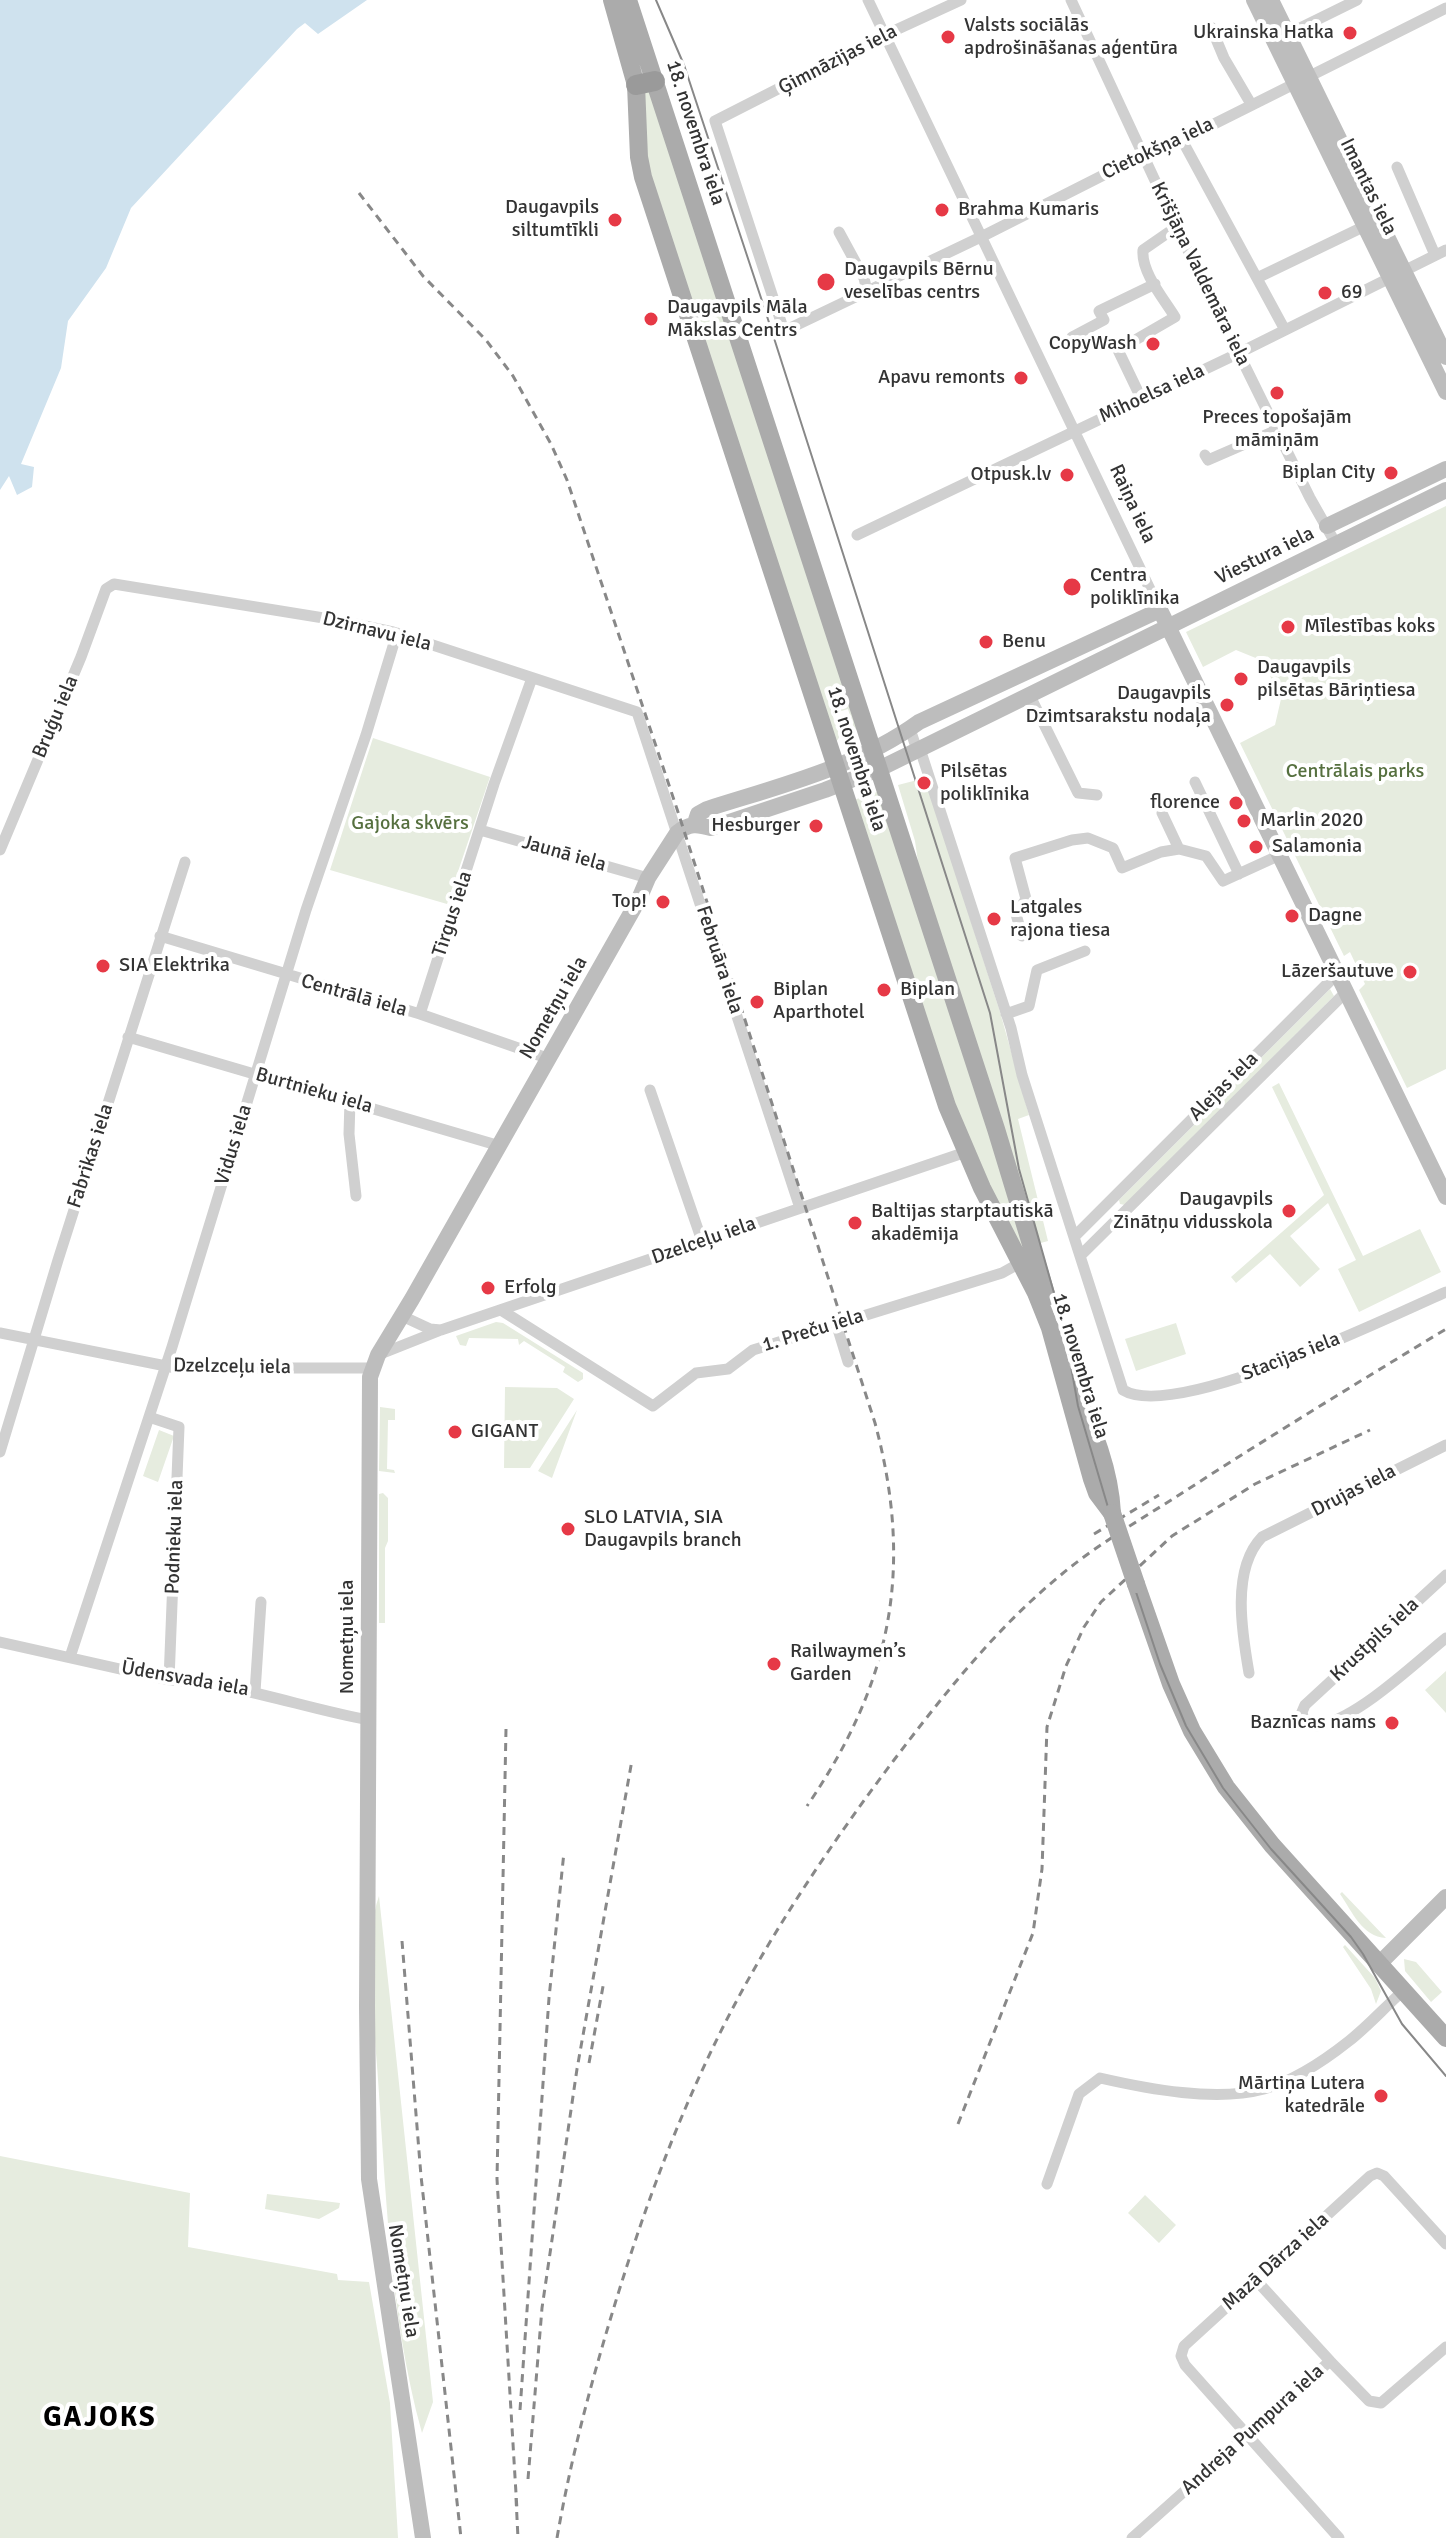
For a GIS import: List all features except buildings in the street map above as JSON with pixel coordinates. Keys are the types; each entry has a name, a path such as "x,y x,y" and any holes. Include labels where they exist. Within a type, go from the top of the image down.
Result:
{"main road":[{"name":"18. novembra iela","path":"612,0 645,83 879,769 1009,1171 1062,1350 1093,1430 1111,1488 1112,1513 1171,1684 1213,1768 1272,1845 1446,2038"},
{"name":"18. novembra iela","path":"628,0 645,83 639,157 643,177 937,1076 966,1152 1050,1328 1092,1479 1097,1493 1112,1513"}],"street":[{"name":"Raiņa iela","path":"868,0 1446,1197"},
{"name":"Ģimnāzijas iela","path":"784,331 715,121 961,0"},
{"name":"Krišjāņa Valdemāra iela","path":"1071,0 1178,230 1336,544"},
{"name":"Imantas iela","path":"1254,0 1301,78 1397,274 1446,392"},
{"name":"Imantas iela","path":"1271,0 1288,34 1301,78 1365,226 1446,357"},
{"path":"1288,34 1357,0"},
{"name":"Cietokšņa iela","path":"784,331 1143,155 1182,140 1446,8"},
{"path":"1211,27 1224,58 1251,104"},
{"path":"1182,140 1285,330"},
{"path":"1397,167 1441,252"},
{"path":"1257,278 1365,226"},
{"path":"1141,398 1118,350 1175,317 1142,257 1143,250 1169,232 1178,230"},
{"path":"839,232 864,278 867,291"},
{"name":"Mihoelsa iela","path":"857,535 1239,353 1441,252"},
{"path":"1072,337 1104,320 1099,311 1155,284"},
{"path":"1205,455 1208,460 1277,430"},
{"name":"Viestura iela","path":"1327,526 1446,469"},
{"name":"Viestura iela","path":"839,775 879,769 1446,490"},
{"name":"Dzirnavu iela","path":"111,586 124,585 290,612 397,633 637,712"},
{"name":"Bruģu iela","path":"0,850 81,657 106,589 111,586"},
{"path":"839,775 872,749 919,722 1160,610"},
{"name":"Vidus iela","path":"70,1657 397,633"},
{"name":"Tirgus iela","path":"420,1014 532,678"},
{"path":"1029,694 1078,793 1097,795"},
{"name":"Februāra iela","path":"637,712 800,1208"},
{"name":"18. novembra iela","path":"910,729 920,749 1006,1014 1022,1075 1120,1385 1129,1393"},
{"name":"Nometņu iela","path":"423,2538 369,2179 368,1525 375,1362 500,1146 648,878 677,833 695,823 698,814 707,809 839,775"},
{"path":"1195,782 1239,874"},
{"path":"1162,813 1179,849"},
{"name":"Jaunā iela","path":"480,830 648,878"},
{"path":"1022,936 1016,914 1026,899 1015,858 1072,840 1088,838 1113,848 1122,868 1161,852 1179,849 1206,856 1223,881 1280,855"},
{"name":"Fabrikas iela","path":"0,1452 185,862"},
{"name":"Centrālā iela","path":"160,936 420,1014 547,1058"},
{"path":"1006,1014 1029,1006 1037,970 1085,951"},
{"name":"Alejas iela","path":"1074,1237 1338,973"},
{"name":"Alejas iela","path":"1080,1256 1346,992"},
{"name":"Burtnieku iela","path":"128,1037 500,1146"},
{"path":"650,1090 702,1241"},
{"path":"350,1101 349,1134 356,1196"},
{"name":"Dzelceļu iela","path":"375,1362 441,1330 966,1152"},
{"path":"1110,1201 1124,1214"},
{"name":"1. Preču iela","path":"501,1310 653,1406 696,1373 728,1369 753,1350 1002,1273 1020,1263"},
{"name":"Stacijas iela","path":"1129,1393 1143,1397 1170,1394 1245,1377 1287,1362 1446,1292"},
{"path":"402,1316 430,1329 441,1330"},
{"path":"836,1323 848,1362"},
{"name":"Dzelzceļu iela","path":"0,1333 165,1367 375,1362"},
{"name":"Podnieku iela","path":"149,1417 179,1427 169,1680"},
{"name":"Drujas iela","path":"1249,1673 1241,1632 1241,1592 1253,1547 1262,1537 1446,1445"},
{"name":"Krustpils iela","path":"1446,1575 1305,1705 1302,1712 1304,1721 1320,1726 1354,1711 1446,1638"},
{"path":"255,1692 261,1602"},
{"name":"Ūdensvada iela","path":"0,1642 169,1680 197,1681 255,1692 320,1712 369,1720"},
{"path":"1379,1964 1446,1897"},
{"path":"1047,2184 1079,2094 1100,2078 1150,2090 1237,2093 1263,2089 1292,2079 1350,2040 1403,1991"},
{"name":"Mazā Dārza iela","path":"1247,2435 1185,2365 1181,2356 1184,2346 1370,2176 1377,2173 1384,2176 1446,2244"},
{"path":"1256,2280 1330,2361"},
{"name":"Andreja Pumpura iela","path":"1132,2538 1330,2361 1369,2401 1381,2403 1444,2353"},
{"path":"1247,2435 1339,2538"}],"green space":[{"path":"649,91 858,730 854,729 848,709 832,714 840,736 835,744 648,165 644,94"},
{"name":"Centrālais parks","path":"1446,506 1446,1069 1407,1088 1359,990 1365,984 1350,952 1344,956 1240,743 1275,725 1281,699 1263,661 1236,650 1203,667 1186,632"},
{"name":"Gajoka skvērs","path":"373,738 490,777 447,904 330,870"},
{"path":"925,778 1000,1012 1029,1115 1018,1119 1048,1241 1037,1244 919,869 915,841 898,785"},
{"path":"879,791 1026,1246 1020,1249 965,1134 854,800"},
{"path":"1330,989 1334,996 1125,1205 1120,1204 1119,1200"},
{"path":"1279,1083 1363,1256 1420,1229 1441,1272 1359,1312 1338,1269 1356,1260 1328,1203 1290,1236 1320,1269 1300,1287 1270,1254 1236,1283 1231,1277 1324,1195 1272,1087"},
{"path":"496,1322 503,1323 583,1373 583,1379 578,1382 563,1372 565,1367 524,1341 519,1345 518,1339 469,1338 466,1346 460,1345 456,1336"},
{"path":"1176,1323 1186,1354 1136,1371 1125,1339"},
{"path":"505,1387 557,1388 574,1399 530,1468 504,1468"},
{"path":"380,1407 395,1409 395,1420 388,1420 387,1469 395,1473 379,1471"},
{"path":"577,1410 552,1478 538,1471"},
{"path":"159,1430 174,1436 158,1482 143,1476"},
{"path":"383,1493 388,1498 388,1541 385,1548 385,1623 379,1623 379,1494"},
{"path":"1446,1671 1446,1713 1425,1690"},
{"path":"1342,1892 1386,1938 1378,1937 1364,1928 1340,1894"},
{"path":"379,1896 433,2402 422,2433 402,2342 386,2204 371,1979 372,1933"},
{"path":"1345,1945 1375,1978 1381,1991 1376,2004 1371,1989 1343,1947"},
{"path":"1404,1959 1416,1962 1442,1992 1431,2002 1405,1971"},
{"path":"0,2156 190,2193 188,2247 337,2274 338,2280 369,2282 390,2403 398,2538 0,2538"},
{"path":"267,2194 340,2203 339,2208 319,2219 265,2209"},
{"path":"1145,2195 1176,2225 1159,2243 1128,2213"}],"water":[{"path":"0,0 367,0 318,34 305,23 297,29 131,208 106,268 68,321 61,368 21,464 34,467 32,487 17,495 9,476 0,490"}],"tram line":[{"path":"656,0 684,65 765,310 990,1013 1019,1169 1065,1332 1078,1406 1160,1664 1186,1726 1223,1788 1271,1849 1351,1937 1402,2024 1446,2076"}],"railway":[{"path":"359,193 423,276 486,340 513,376 567,480 677,809 875,1423 887,1476 893,1527 893,1575 888,1622 876,1669 859,1714 836,1760 807,1806"},
{"path":"557,2538 581,2427 611,2317 638,2233 685,2109 722,2028 777,1930 874,1788 973,1662 1038,1594 1062,1574 1134,1523 1446,1329"},
{"path":"958,2124 1033,1933 1042,1869 1047,1727 1066,1666 1084,1627 1101,1602 1172,1536 1255,1484 1370,1430"},
{"path":"1094,1534 1159,1495"},
{"path":"506,1729 497,2179 517,2510"},
{"path":"528,2479 542,2308 577,2069 632,1760"},
{"path":"520,2410 549,1998 564,1852"},
{"path":"402,1941 421,2176 461,2538"},
{"path":"589,2063 604,1981"},
{"path":"516,2498 518,2538"}],"place":[{"name":"Ukrainska Hatka","path":"1350,33"},
{"name":"Valsts sociālās apdrošināšanas aģentūra","path":"948,37"},
{"name":"Brahma Kumaris","path":"942,210"},
{"name":"Daugavpils siltumtīkli","path":"615,220"},
{"name":"Daugavpils Bērnu veselības centrs","path":"826,282"},
{"name":"69","path":"1325,293"},
{"name":"Daugavpils Māla Mākslas Centrs","path":"651,319"},
{"name":"CopyWash","path":"1153,344"},
{"name":"Apavu remonts","path":"1021,378"},
{"name":"Preces topošajām māmiņām","path":"1277,393"},
{"name":"Biplan City","path":"1391,473"},
{"name":"Otpusk.lv","path":"1067,475"},
{"name":"Centra poliklīnika","path":"1072,587"},
{"name":"Mīlestības koks","path":"1288,627"},
{"name":"Benu","path":"986,642"},
{"name":"Daugavpils pilsētas Bāriņtiesa","path":"1241,679"},
{"name":"Daugavpils Dzimtsarakstu nodaļa","path":"1227,705"},
{"name":"Pilsētas poliklīnika","path":"924,783"},
{"name":"florence","path":"1236,803"},
{"name":"Marlin 2020","path":"1244,821"},
{"name":"Hesburger","path":"816,826"},
{"name":"Salamonia","path":"1256,847"},
{"name":"Top!","path":"663,902"},
{"name":"Dagne","path":"1292,916"},
{"name":"Latgales rajona tiesa","path":"994,919"},
{"name":"SIA Elektrika","path":"103,966"},
{"name":"Lāzeršautuve","path":"1410,972"},
{"name":"Biplan","path":"884,990"},
{"name":"Biplan Aparthotel","path":"757,1002"},
{"name":"Daugavpils Zinātņu vidusskola","path":"1289,1211"},
{"name":"Baltijas starptautiskā akadēmija","path":"855,1223"},
{"name":"Erfolg","path":"488,1288"},
{"name":"GIGANT","path":"455,1432"},
{"name":"SLO LATVIA, SIA Daugavpils branch","path":"568,1529"},
{"name":"Railwaymen’s Garden","path":"774,1664"},
{"name":"Baznīcas nams","path":"1392,1723"},
{"name":"Mārtiņa Lutera katedrāle","path":"1381,2096"}],"district":[{"name":"GAJOKS","path":"100,2419"}]}
